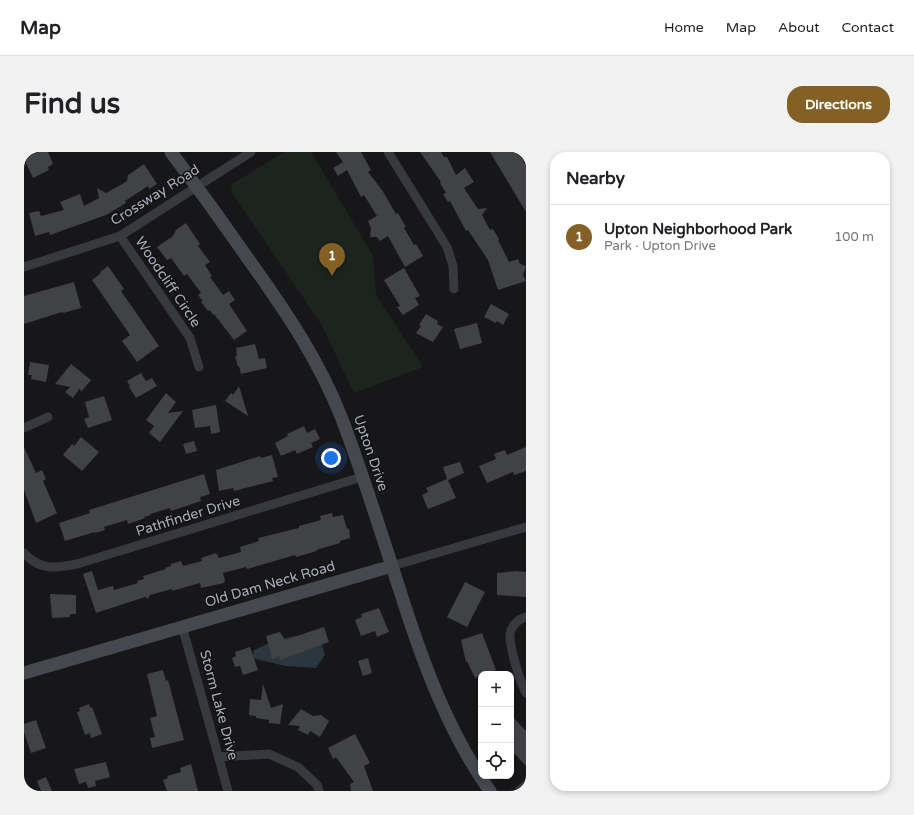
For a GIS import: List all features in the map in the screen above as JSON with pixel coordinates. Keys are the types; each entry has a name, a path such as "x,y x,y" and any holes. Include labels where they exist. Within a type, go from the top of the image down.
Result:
{"main road":[{"name":"Upton Drive","path":"171,152 197,186 290,318 328,384 362,477 419,649 455,732 477,772 490,791"},
{"name":"Old Dam Neck Road","path":"24,673 392,566"}],"street":[{"name":"Crossway Road","path":"24,267 120,236 251,152"},
{"path":"388,152 447,247 453,266 454,289"},
{"name":"Woodcliff Circle","path":"120,236 190,338 200,367"},
{"path":"24,428 48,417"},
{"name":"Pathfinder Drive","path":"24,553 28,558 37,564 48,567 60,567 77,564 362,477"},
{"name":"Old Dam Neck Road","path":"392,566 526,527"},
{"path":"526,616 515,623 510,634 518,676 526,693"},
{"name":"Storm Lake Drive","path":"182,626 228,791"},
{"path":"219,757 269,754 298,767 317,785 319,791"},
{"path":"519,791 526,785"}],"shaded area":[{"path":"284,152 311,152 373,256 376,295 423,367 354,393 321,324 231,191 232,184"},
{"path":"311,633 320,640 325,655 316,668 285,666 252,658 254,650 276,640"}],"building":[{"path":"32,152 48,152 53,164 48,167 49,170 33,178 24,159 24,155"},
{"path":"336,152 361,152 371,170 368,172 382,190 396,214 398,213 406,227 404,228 414,245 416,244 423,256 405,267 388,236 380,241 377,237 370,237 371,228 368,221 377,216 364,195 361,197 347,170 338,176 333,168 343,162"},
{"path":"420,152 441,152 444,157 447,157 456,175 465,168 474,182 464,188 478,209 487,208 482,215 490,230 493,229 499,239 498,240 509,262 518,259 520,264 526,266 523,275 526,281 498,290 488,260 468,230 466,231 450,201 448,202 443,194 446,193 440,183 441,182"},
{"path":"490,152 518,152 526,166 526,212"},
{"path":"144,164 157,184 149,189 148,186 125,201 126,203 106,215 50,235 49,232 35,236 29,213 39,211 41,216 64,210 60,202 80,194 84,206 99,198 97,188 106,193 127,181 128,175"},
{"path":"186,223 200,244 198,246 210,262 205,265 212,276 210,277 223,295 229,291 235,300 229,304 247,331 234,340 214,314 213,315 210,310 208,311 201,302 203,301 198,295 201,293 187,274 184,276 171,258 167,260 157,247 173,236 176,230"},
{"path":"108,266 124,289 121,291 159,346 137,362 122,341 130,335 92,280"},
{"path":"404,268 420,296 415,298 419,305 403,315 397,307 400,306 384,280"},
{"path":"74,282 81,308 62,312 24,324 24,296"},
{"path":"491,304 509,314 503,325 497,321 496,323 484,317"},
{"path":"426,314 438,321 437,324 443,327 433,342 416,333"},
{"path":"477,323 482,343 460,349 454,329"},
{"path":"255,344 259,359 265,358 267,368 241,374 235,356 237,356 236,348"},
{"path":"30,362 49,365 46,382 31,379 32,375 28,375"},
{"path":"71,364 91,380 81,392 80,388 73,398 65,392 70,387 55,384"},
{"path":"141,373 146,381 152,378 157,386 136,398 127,381"},
{"path":"239,386 248,416 225,401 231,393 233,395"},
{"path":"166,393 176,402 168,413 183,411 160,442 149,433 154,426 146,420"},
{"path":"104,396 112,420 88,428 84,419 89,417 85,402"},
{"path":"216,405 220,432 211,434 210,426 195,428 192,410"},
{"path":"304,426 307,433 315,429 320,439 311,443 313,447 297,454 295,450 281,456 275,443 288,436 287,434"},
{"path":"81,437 99,452 82,471 63,455 72,444 74,446"},
{"path":"194,441 197,451 186,454 183,444"},
{"path":"24,447 36,473 42,470 46,479 43,481 57,513 36,523 24,490"},
{"path":"526,447 526,471 514,475 513,472 487,483 479,466 496,459 494,454 505,450 507,455"},
{"path":"272,455 278,477 272,478 273,481 234,491 233,488 219,491 216,470 260,456 261,458"},
{"path":"460,462 464,473 448,480 456,498 428,509 422,495 428,492 426,488 447,479 443,467"},
{"path":"204,474 210,494 200,497 201,501 171,511 170,508 150,514 151,515 144,517 145,518 128,524 127,520 104,527 105,530 65,541 59,523 90,513 89,510"},
{"path":"332,513 333,517 343,515 347,529 349,528 350,538 340,541 340,543 296,557 295,555 247,569 246,567 223,573 224,583 201,588 200,583 172,591 172,589 150,595 148,599 145,597 96,613 83,574 92,571 98,590 113,586 114,590 138,583 137,581 144,579 143,576 166,569 165,568 171,566 171,564 181,561 183,566 202,561 201,558 216,553 219,558 241,552 240,547 259,541 258,538 299,528 299,526 321,520 320,516"},
{"path":"516,571 526,572 526,597 497,595 497,573"},
{"path":"465,582 485,592 467,627 447,617"},
{"path":"50,594 76,595 76,614 70,614 70,617 52,618"},
{"path":"379,608 389,632 377,637 375,631 361,636 355,620 362,617 361,614"},
{"path":"324,627 329,642 280,660 279,656 272,659 266,636 280,632 285,640"},
{"path":"482,633 496,670 478,671 478,676 475,678 467,661 466,662 461,640"},
{"path":"250,647 258,670 243,675 240,666 235,667 232,658 236,656 235,652"},
{"path":"368,658 372,673 363,676 358,661"},
{"path":"163,670 166,681 168,680 184,740 152,748 150,738 155,737 150,718 157,716 147,674"},
{"path":"263,684 271,708 283,704 280,724 269,723 269,720 256,718 256,716 249,715 250,699 261,700"},
{"path":"89,704 90,708 92,707 102,734 91,738 90,733 85,735 77,712 80,711 79,708"},
{"path":"301,709 313,716 321,715 329,721 320,737 310,731 308,735 298,730 300,726 288,725"},
{"path":"514,718 526,731 526,766 514,753"},
{"path":"36,720 46,748 31,753 24,732 24,724"},
{"path":"355,734 370,763 364,766 373,791 351,791 350,784 354,782 336,757 333,759 328,748"},
{"path":"106,762 110,777 95,781 96,786 88,788 86,782 79,784 74,769"},
{"path":"191,764 198,791 167,791 163,780 168,778 167,776 181,772 180,768"},
{"path":"46,777 52,791 41,791 37,781"}],"place":[{"name":"Upton Neighborhood Park","path":"332,276"}]}
